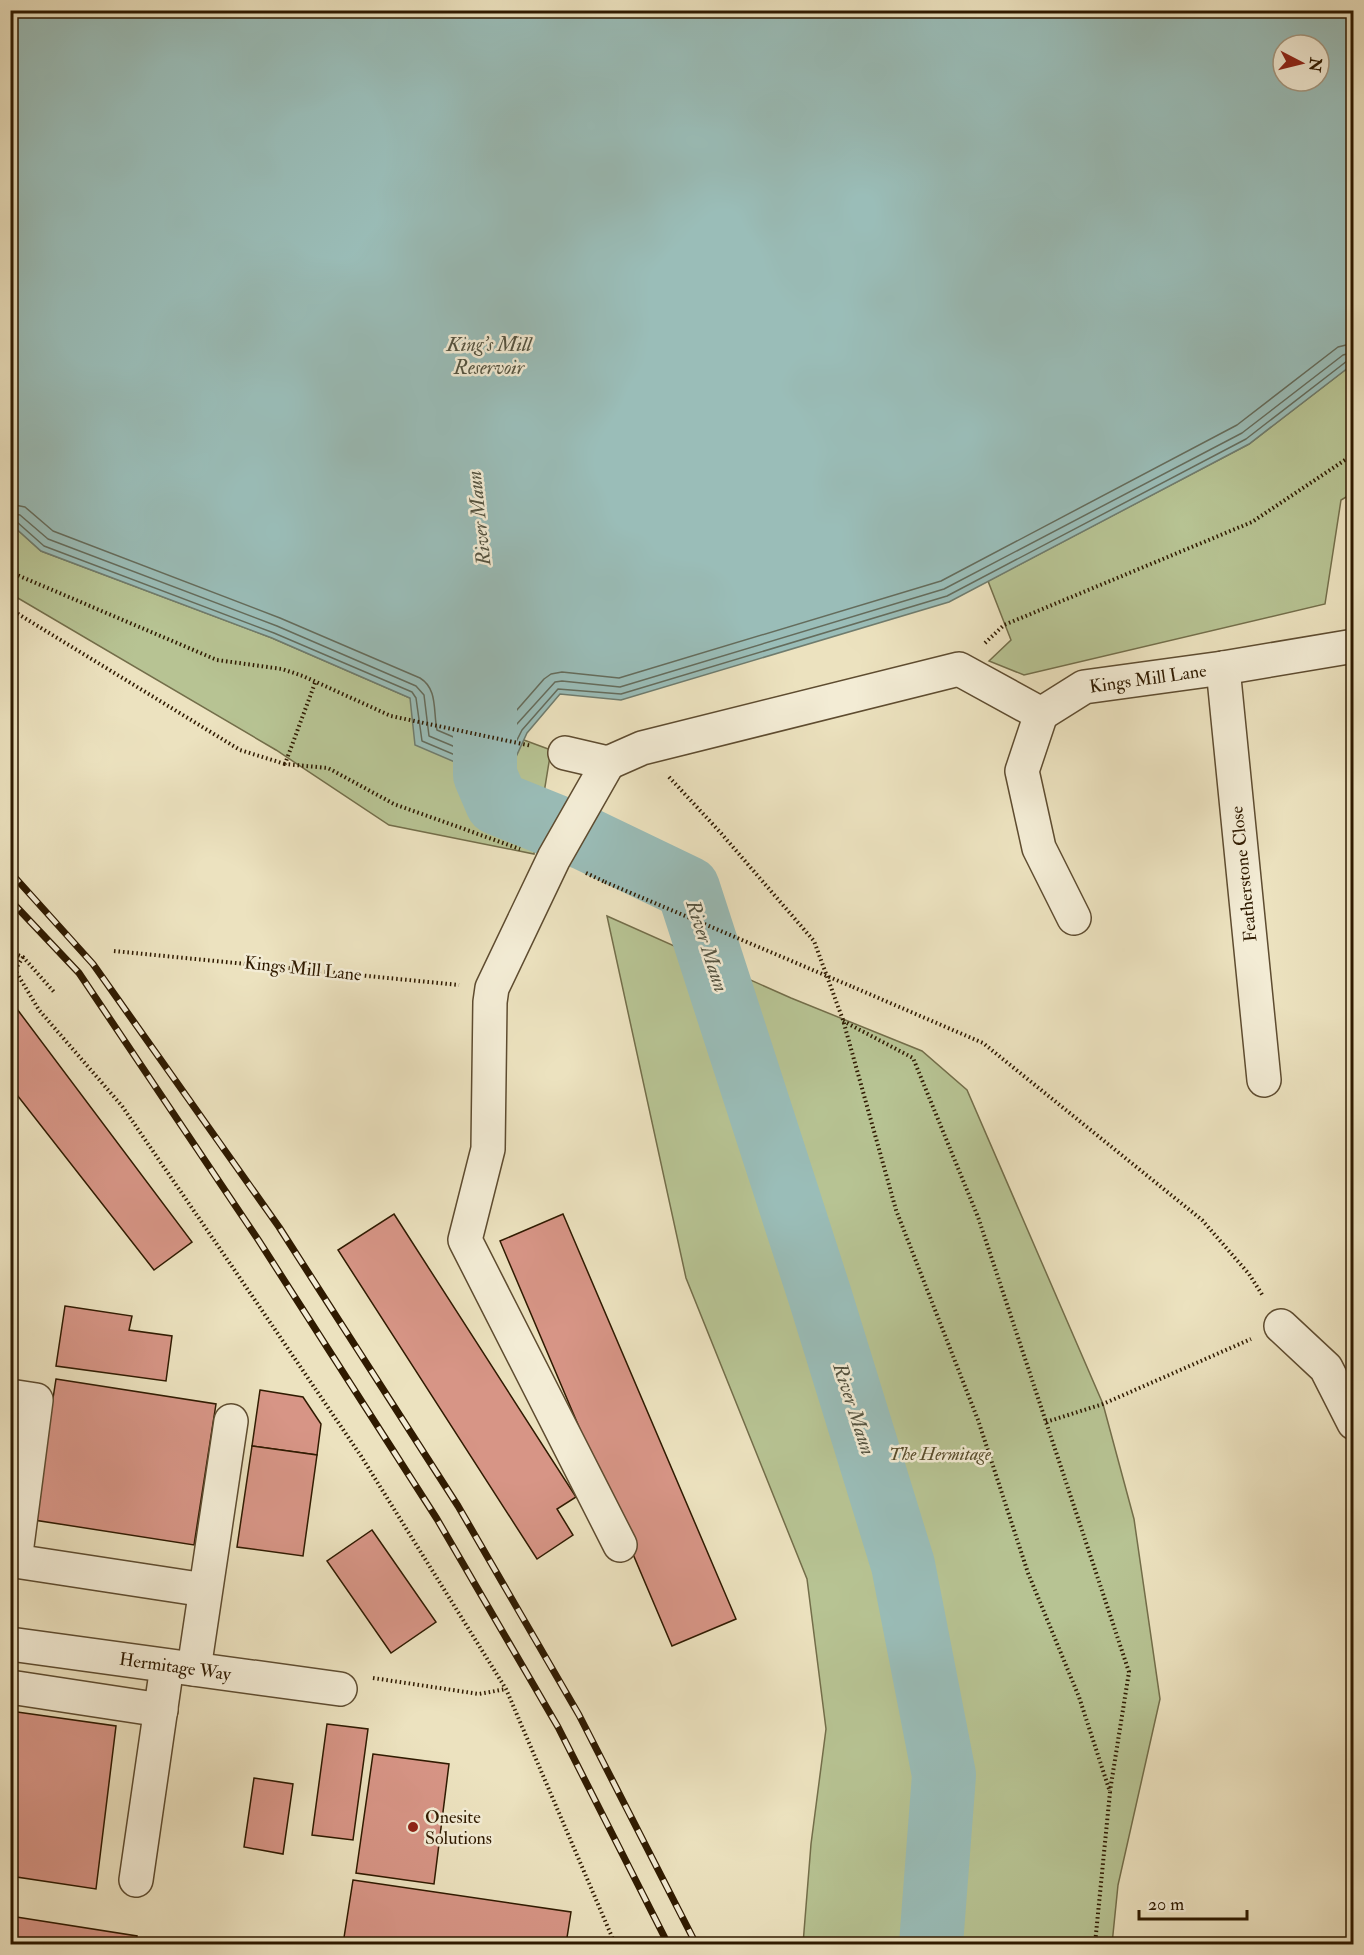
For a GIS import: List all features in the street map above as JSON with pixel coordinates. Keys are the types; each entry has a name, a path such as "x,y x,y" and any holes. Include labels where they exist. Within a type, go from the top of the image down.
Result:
{"street":[{"name":"Kings Mill Lane","path":"1041,714 1084,687 1223,668 1353,646"},
{"name":"Featherstone Close","path":"1223,668 1264,1080"},
{"path":"620,1545 465,1240 488,1149 492,988 559,849 608,763 642,748 959,669 1041,714 1022,771 1038,848 1074,918"},
{"path":"565,753 608,763"},
{"path":"1281,1326 1326,1368 1353,1423"},
{"path":"10,1396 36,1400 15,1561 205,1590"},
{"path":"136,1880 161,1710 181,1667 205,1590 231,1421"},
{"name":"Hermitage Way","path":"10,1644 181,1667 353,1683"},
{"path":"10,1686 161,1710"}],"path":[{"path":"959,669 1004,625 1252,522 1353,454"},
{"path":"10,572 217,660 282,669 303,676 391,717 565,753"},
{"path":"10,609 240,750 285,764 328,768 394,804 534,854 559,849"},
{"path":"285,764 315,682"},
{"path":"642,748 720,832 814,941 843,1020 896,1210 978,1420 1028,1573 1079,1697 1110,1792"},
{"path":"605,882 983,1043 1202,1220 1249,1274 1281,1326 1103,1404 1046,1422"},
{"name":"Kings Mill Lane","path":"114,951 492,988"},
{"path":"10,952 22,957 54,992"},
{"path":"22,957 15,970 39,1010 122,1106 361,1456 506,1689 615,1944"},
{"path":"843,1020 913,1059 978,1217 1129,1672 1110,1792 1095,1944"},
{"path":"353,1683 478,1694 506,1689"}],"green space":[{"path":"1353,364 1353,493 1341,500 1325,604 1024,675 989,661 1011,640 988,581 1249,444"},
{"path":"11,524 41,551 272,638 410,698 551,750 534,854 389,825 276,750 11,594"},
{"name":"The Hermitage","path":"607,916 791,998 922,1051 967,1090 1103,1404 1134,1519 1160,1699 1118,1885 1112,1944 803,1944 811,1844 826,1729 807,1579 686,1278"}],"water":[{"name":"King's Mill Reservoir","path":"11,10 1353,11 1353,364 1249,444 949,602 621,700 560,694 527,733 504,783 415,745 410,698 272,638 41,551 11,524"}],"building":[{"path":"14,1005 192,1242 154,1270 10,1086 10,1007"},
{"path":"394,1214 576,1497 557,1509 573,1535 537,1559 338,1250"},
{"path":"563,1214 736,1619 672,1646 500,1241"},
{"path":"65,1306 132,1316 129,1330 172,1336 166,1381 56,1366"},
{"path":"56,1379 216,1404 194,1545 34,1520"},
{"path":"260,1390 303,1397 321,1424 317,1455 252,1446"},
{"path":"252,1446 317,1455 303,1556 237,1547"},
{"path":"372,1530 436,1622 391,1653 327,1561"},
{"path":"10,1711 116,1726 96,1889 10,1876"},
{"path":"327,1724 368,1729 353,1840 312,1835"},
{"path":"373,1754 449,1764 434,1884 356,1873"},
{"path":"254,1778 293,1784 283,1854 244,1847"},
{"path":"353,1880 571,1912 566,1944 343,1944"},
{"path":"10,1916 137,1936 136,1944 10,1944"}],"waterway":[{"name":"River Maun","path":"485,687 485,775 497,803 584,838 688,888 820,1296 903,1565 944,1775 931,1944"}],"railway":[{"path":"10,872 93,964 279,1227 458,1506 579,1715 696,1944"},
{"path":"10,900 79,973 259,1241 437,1519 558,1727 668,1944"}],"place":[{"name":"Onesite Solutions","path":"413,1827"}]}
